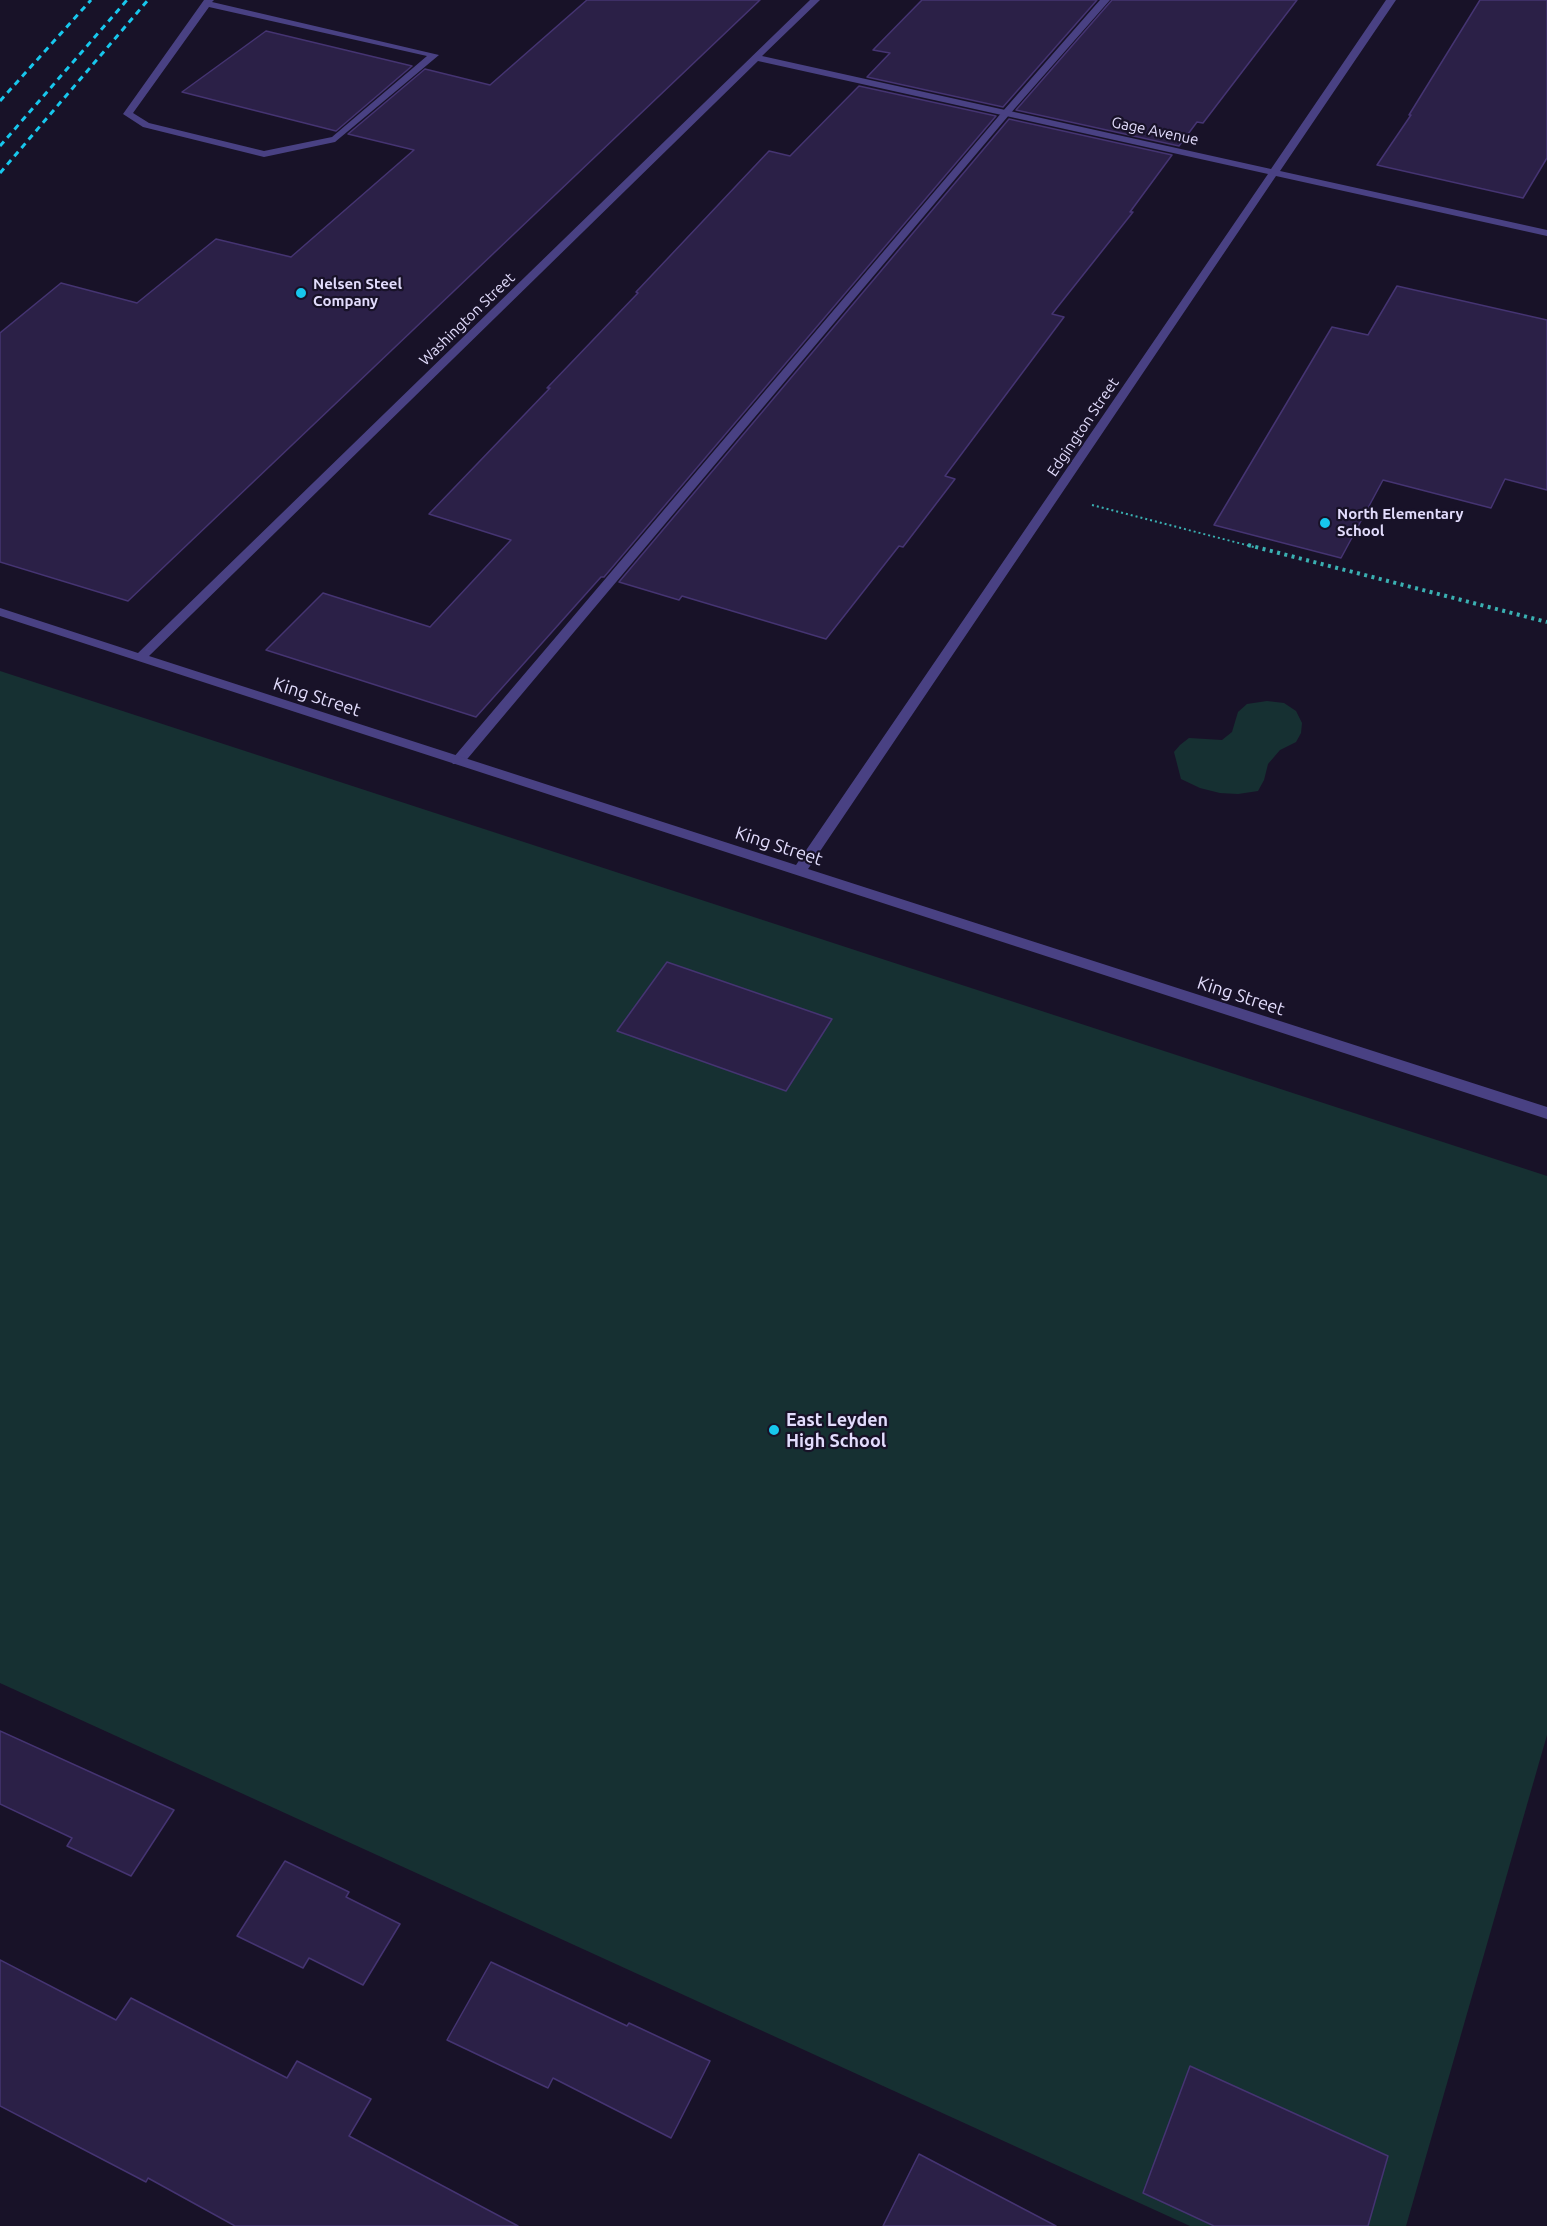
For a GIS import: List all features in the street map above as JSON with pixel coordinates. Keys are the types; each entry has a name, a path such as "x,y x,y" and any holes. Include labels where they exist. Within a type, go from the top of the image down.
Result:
{"street":[{"name":"Washington Street","path":"140,658 815,0"},
{"path":"458,761 1006,113 1106,0"},
{"name":"Edgington Street","path":"799,872 1391,0"},
{"path":"208,2 309,27 434,55 335,139 264,154 146,125 128,114 208,2"},
{"name":"Gage Avenue","path":"757,58 1547,232"},
{"name":"King Street","path":"0,612 1547,1113"}],"path":[{"path":"1054,495 1547,622"}],"green space":[{"name":"East Leyden High School","path":"0,671 1547,1176 1547,1735 1406,2226 1190,2226 0,1683"},
{"path":"1267,701 1284,703 1296,711 1302,723 1301,733 1296,742 1280,750 1268,764 1264,780 1258,791 1238,794 1220,793 1200,788 1181,779 1174,752 1180,745 1189,738 1222,740 1232,732 1238,712 1247,704"}],"building":[{"name":"Nelsen Steel Company","path":"587,0 760,0 128,601 0,562 0,333 61,283 137,303 216,239 291,257 414,150 348,134 425,69 490,85"},
{"path":"922,0 1097,0 1003,107 867,77 890,53 873,50"},
{"path":"1112,0 1297,0 1203,123 1197,122 1179,146 1016,110"},
{"path":"1480,0 1547,0 1547,158 1523,198 1377,165 1411,115 1409,115"},
{"path":"266,31 412,66 336,131 182,92"},
{"path":"859,86 996,116 604,577 601,577 476,717 266,650 323,593 430,627 511,540 429,514 550,388 547,388 769,151 790,156"},
{"path":"1009,119 1172,155 1130,212 1133,212 1052,314 1064,317 945,476 955,479 903,547 899,546 826,639 682,596 679,600 619,582"},
{"path":"1397,286 1547,320 1547,490 1505,479 1491,508 1383,480 1341,558 1214,525 1332,327 1368,335"},
{"path":"667,962 832,1019 786,1091 617,1031"},
{"path":"0,1731 174,1810 131,1876 67,1846 72,1838 0,1804"},
{"path":"285,1861 349,1892 346,1897 400,1924 363,1985 309,1958 303,1968 237,1936"},
{"path":"0,1960 116,2020 131,1998 287,2078 297,2061 371,2099 349,2136 518,2226 235,2226 148,2178 146,2182 0,2106"},
{"path":"491,1962 627,2026 629,2023 710,2061 671,2138 553,2078 548,2088 447,2040"},
{"path":"1190,2066 1388,2156 1368,2226 1214,2226 1143,2193"},
{"path":"919,2154 1056,2226 883,2226"}],"railway":[{"path":"0,101 91,0"},
{"path":"0,146 127,0"},
{"path":"0,173 148,0"}],"place":[{"name":"Nelsen Steel Company","path":"301,293"},
{"name":"North Elementary School","path":"1325,523"},
{"name":"East Leyden High School","path":"774,1430"}]}
